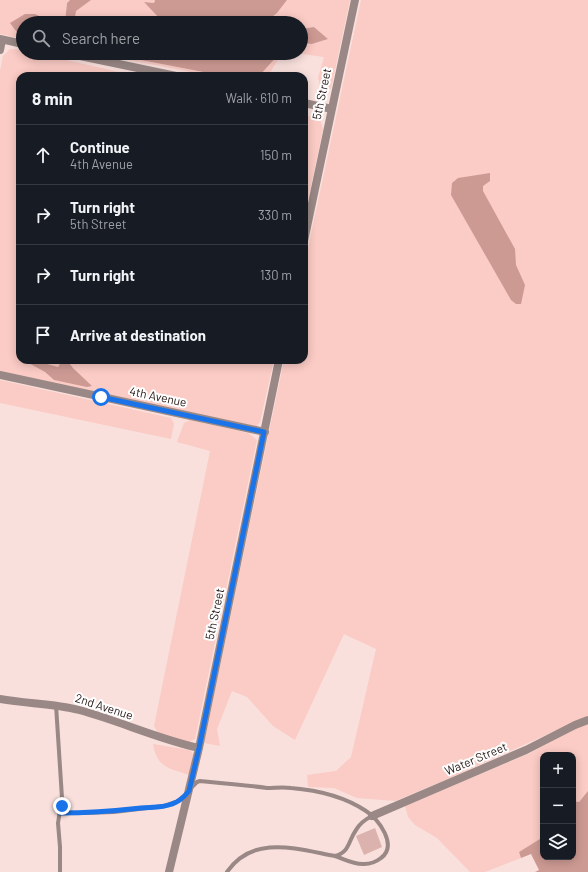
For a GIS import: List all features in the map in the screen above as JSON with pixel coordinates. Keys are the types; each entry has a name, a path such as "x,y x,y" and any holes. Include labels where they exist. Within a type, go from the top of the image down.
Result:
{"street":[{"name":"5th Street","path":"308,222 355,0"},
{"path":"0,50 1,39 16,42"},
{"path":"99,60 157,72"},
{"path":"308,104 332,108"},
{"name":"5th Street","path":"169,872 199,748 278,364"},
{"name":"4th Avenue","path":"0,375 264,432"},
{"name":"2nd Avenue","path":"0,699 56,705 87,713 173,742 199,748"},
{"name":"Water Street","path":"372,816 526,750 588,720"}],"lane":[{"path":"56,705 62,798 58,823 60,872"},
{"path":"60,813 114,812 164,806 176,802 185,796 193,785 200,782 242,784 267,788 289,787 337,798 357,806 372,816 384,833 388,842 388,848 385,855 373,863 355,863 335,856 293,848 273,847 259,848 248,852 240,857 227,872"},
{"path":"335,856 346,851 356,829 366,819 372,816"}],"shaded area":[{"path":"0,0 70,0 67,3 66,16 39,16 35,14 25,14 24,16 16,16 16,37 0,34"},
{"path":"70,0 91,0 76,11 75,16 66,16 67,3"},
{"path":"91,0 155,0 154,3 144,2 157,16 75,16 75,11"},
{"path":"155,0 287,0 273,16 157,16 144,2 154,3"},
{"path":"287,0 350,0 331,89 321,89 318,78 324,57 308,55 308,44 312,44 328,39 314,27 308,28 308,16 273,16"},
{"path":"361,0 588,0 588,716 395,801 357,798 334,788 308,787 307,775 336,771 351,757 376,649 344,634 295,740 273,726 247,697 232,691 217,729 220,746 204,743 283,364 308,364 308,248"},
{"path":"25,14 35,14 39,16 22,16"},
{"path":"16,19 16,31 10,23"},
{"path":"314,27 328,39 312,44 308,44 308,28"},
{"path":"10,49 16,49 16,60 66,60 119,72 16,72 16,364 30,364 45,372 54,380 92,386 70,364 273,364 260,422 256,427 0,372 0,71 3,56"},
{"path":"130,60 141,60 203,72 191,72"},
{"path":"141,60 274,60 263,72 203,72"},
{"path":"274,60 278,60 270,72 263,72"},
{"path":"308,116 320,119 323,129 308,200"},
{"path":"490,173 490,181 483,186 483,191 515,249 516,265 525,285 521,304 516,304 511,300 451,195 452,183 458,178"},
{"path":"30,364 47,364 58,367 60,364 70,364 92,386 87,387 54,380 45,372"},
{"path":"47,364 60,364 58,367"},
{"path":"0,380 171,418 174,424 171,439 0,403"},
{"path":"190,420 248,433 257,440 195,739 187,743 158,733 154,726 210,451 177,442 184,423"},
{"path":"588,722 588,791 579,802 576,802 576,752 540,752 540,839 519,852 521,858 485,872 470,872 437,838 415,825 408,817 405,806 528,754"},
{"path":"153,744 190,750 193,754 189,775 161,763 155,752"},
{"path":"588,791 588,872 535,872 539,870 531,854 521,858 519,852 540,839 540,860 576,860 576,802 579,802"}],"building":[{"path":"375,828 382,847 364,855 356,836"}],"route":[{"path":"62,806 60,813 114,812 171,805 185,796 189,791 264,432 101,397"}]}
